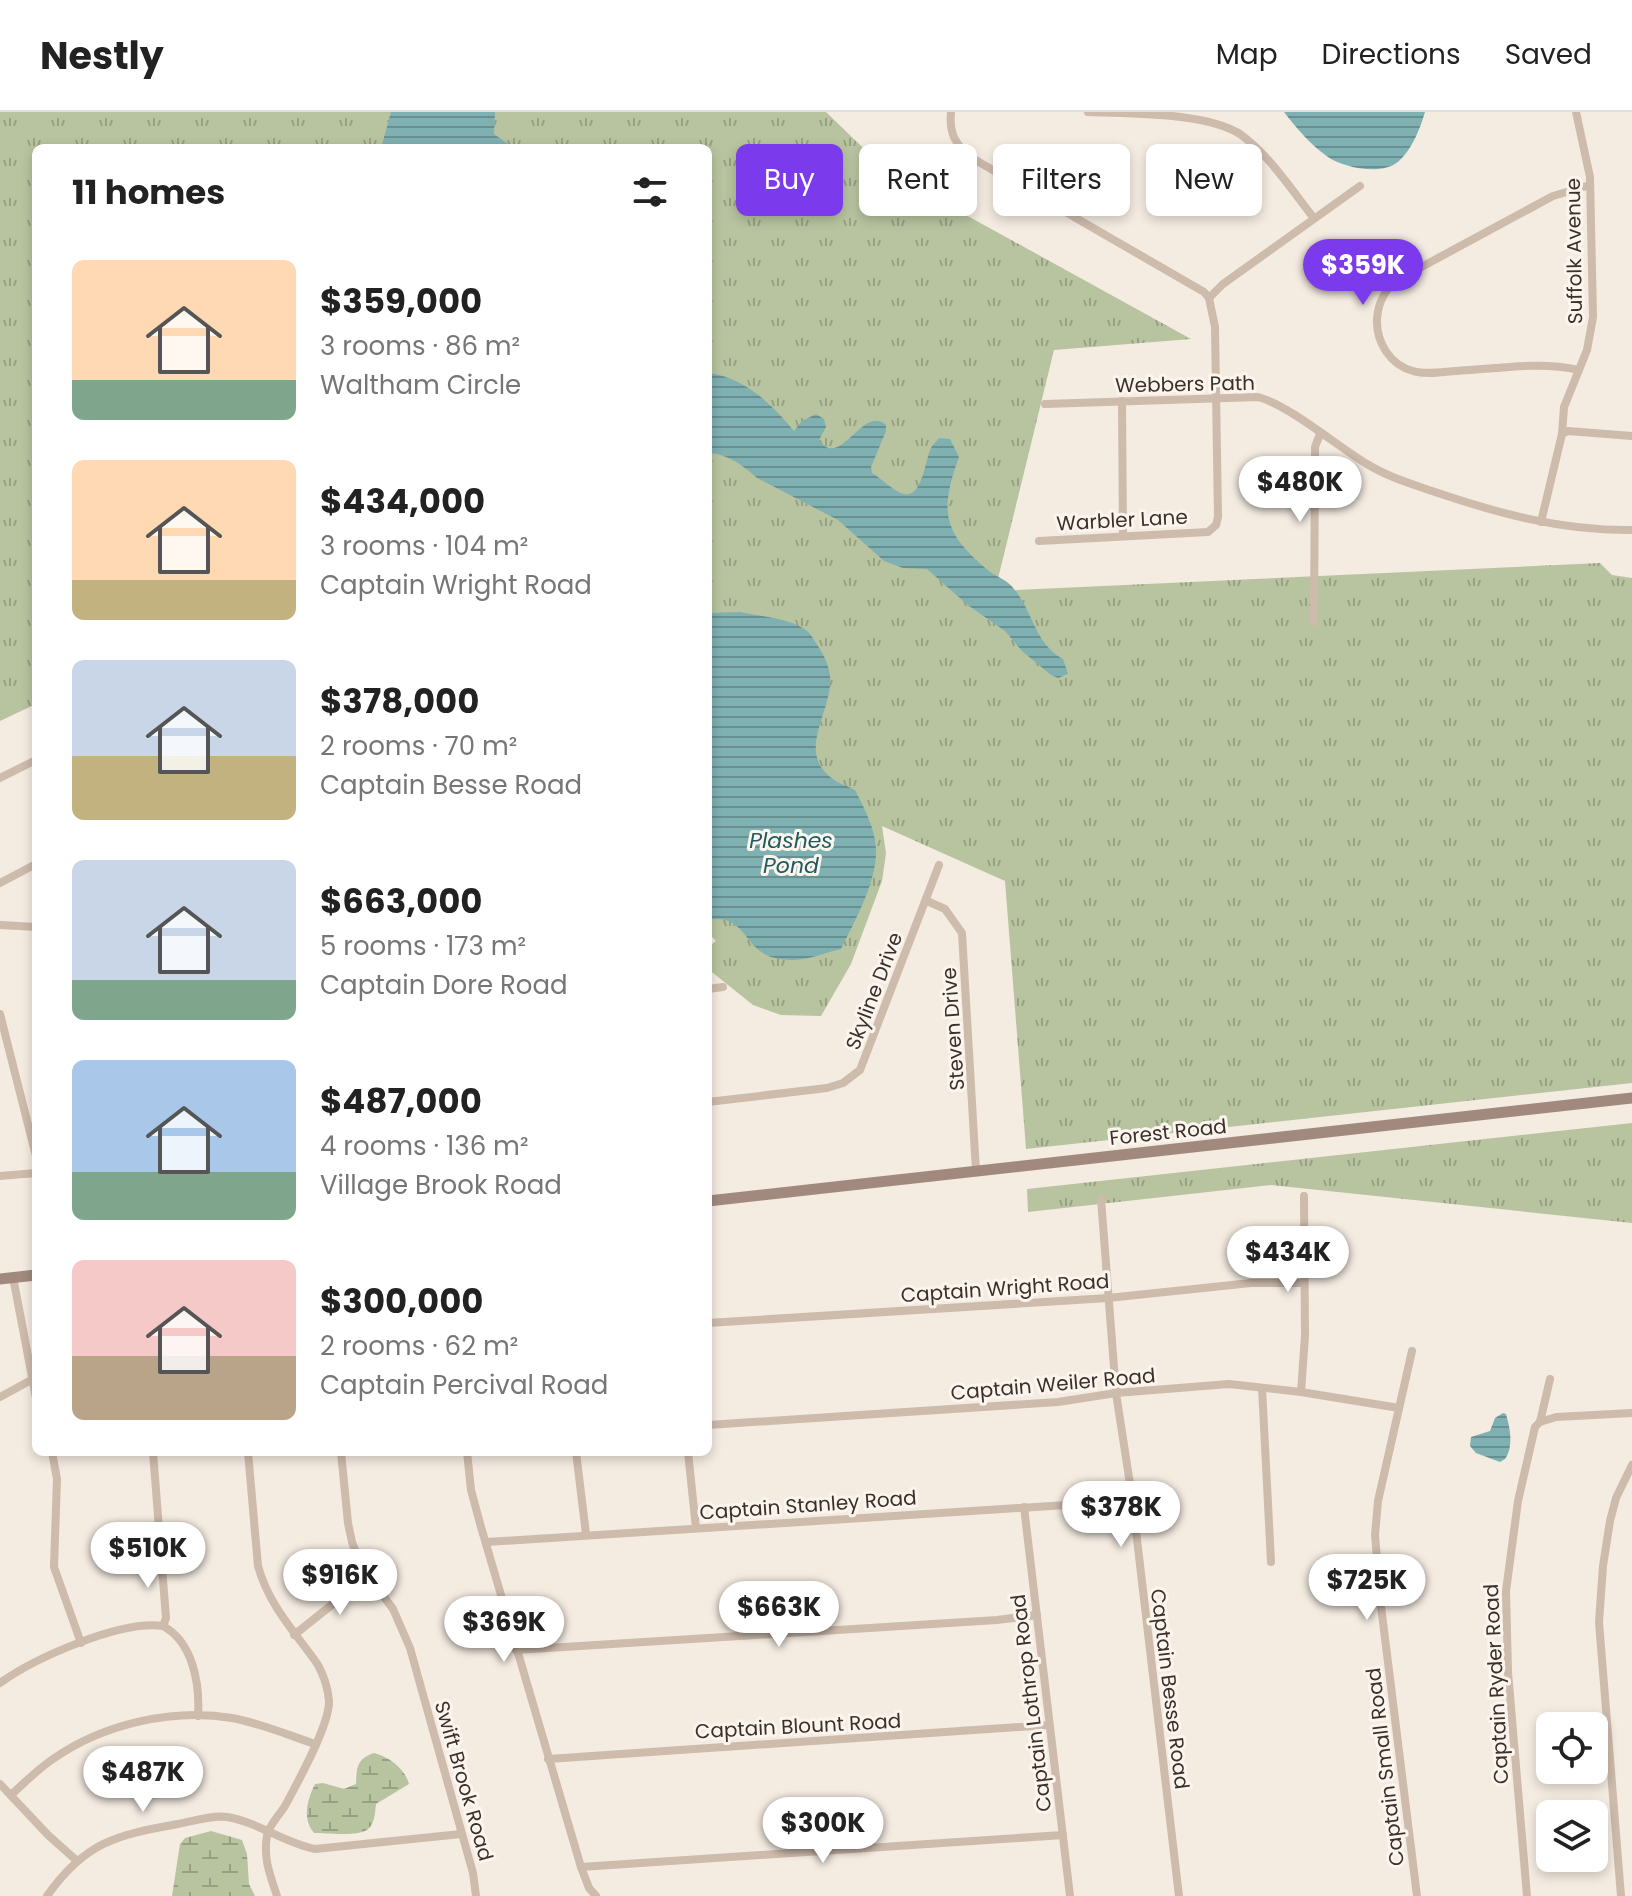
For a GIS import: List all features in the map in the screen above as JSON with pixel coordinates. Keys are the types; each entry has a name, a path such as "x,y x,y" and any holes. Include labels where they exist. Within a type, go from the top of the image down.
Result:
{"main road":[{"name":"Forest Road","path":"712,1201 1632,1098"},
{"path":"0,1279 32,1275"}],"street":[{"path":"951,112 950,131 963,151 972,158 1204,292 1209,298 1223,284 1313,217 1360,186"},
{"path":"1088,112 1208,121 1228,127 1254,146 1313,217"},
{"path":"1208,121 1216,112"},
{"name":"Suffolk Avenue","path":"1541,522 1562,434 1564,407 1591,337 1593,317 1588,159 1576,112"},
{"path":"1579,370 1554,364 1414,372 1401,367 1390,357 1377,329 1380,302 1396,281 1553,196 1590,185"},
{"name":"Warbler Lane","path":"1039,541 1208,532 1216,525 1215,327 1209,298"},
{"name":"Webbers Path","path":"1045,404 1216,397 1266,399 1370,466 1399,480 1506,515 1591,529 1632,530"},
{"path":"1122,401 1123,536"},
{"path":"1562,434 1568,431 1632,436"},
{"path":"1314,622 1315,447 1320,434"},
{"path":"0,778 32,762"},
{"name":"Skyline Drive","path":"712,1102 827,1088 853,1077 867,1056 939,865"},
{"path":"0,883 32,866"},
{"name":"Steven Drive","path":"927,901 945,909 962,933 976,1171"},
{"path":"0,925 32,927"},
{"path":"712,988 723,987"},
{"path":"0,1014 32,1140"},
{"path":"0,1176 32,1173"},
{"path":"1301,1392 1305,1336 1304,1196"},
{"name":"Captain Besse Road","path":"1101,1199 1116,1393 1132,1497 1179,1896"},
{"path":"13,1277 32,1369"},
{"name":"Captain Wright Road","path":"712,1323 1108,1298 1251,1283 1304,1283"},
{"name":"Captain Small Road","path":"1412,1351 1378,1501 1375,1535 1417,1896"},
{"name":"Captain Ryder Road","path":"1527,1896 1508,1672 1506,1591 1518,1501 1550,1379"},
{"path":"0,1397 32,1380"},
{"name":"Captain Weiler Road","path":"712,1425 1058,1402 1116,1393 1229,1384 1399,1408"},
{"path":"1262,1388 1271,1562"},
{"path":"1540,1422 1556,1417 1632,1413"},
{"path":"53,1456 57,1479 54,1567 81,1643"},
{"path":"153,1456 166,1618 163,1626"},
{"path":"248,1456 258,1566 268,1594 318,1665 327,1691 328,1711 315,1744 285,1807 267,1832 265,1862 277,1896"},
{"name":"Swift Brook Road","path":"341,1456 348,1523 356,1554 393,1609 410,1648 473,1873 476,1896"},
{"path":"467,1456 471,1490 516,1650 588,1892 596,1896"},
{"path":"576,1456 586,1534"},
{"path":"688,1456 696,1528"},
{"path":"1621,1896 1599,1622 1610,1521 1616,1498 1632,1465"},
{"name":"Captain Stanley Road","path":"487,1542 1082,1504 1132,1497"},
{"name":"Captain Lothrop Road","path":"1024,1507 1070,1896"},
{"path":"294,1635 368,1576"},
{"path":"516,1650 1037,1615"},
{"path":"0,1683 38,1659 81,1643 124,1630 163,1626 181,1642 192,1663 198,1686 198,1716"},
{"path":"11,1795 56,1757 111,1730 150,1719 198,1716 246,1722 315,1744"},
{"name":"Captain Blount Road","path":"548,1759 1049,1725"},
{"path":"0,1784 76,1860"},
{"path":"47,1896 76,1860 107,1841 210,1818 229,1817 297,1845 315,1849 461,1834"},
{"path":"581,1867 1063,1835"}],"green space":[{"path":"0,112 826,112 859,144 859,216 968,216 1191,339 1054,350 995,591 1600,563 1612,575 1632,578 1632,1083 1026,1149 1005,881 882,826 886,853 882,881 851,964 821,1016 781,1015 753,1005 712,972 712,944 716,941 712,937 712,144 32,144 32,706 0,721"},
{"path":"1632,1123 1632,1223 1271,1185 1028,1212 1027,1189"},
{"path":"374,1753 396,1764 409,1784 376,1804 368,1829 351,1834 314,1833 308,1822 307,1809 315,1784 344,1789 356,1784 361,1761"},
{"path":"211,1831 242,1840 247,1854 249,1884 255,1896 172,1896 180,1844 185,1838"}],"water":[{"path":"391,112 495,112 494,134 508,144 382,144"},
{"path":"1284,112 1425,112 1415,138 1399,161 1392,166 1364,169 1328,157 1304,136"},
{"path":"712,374 734,380 756,393 794,431 802,421 816,414 824,419 826,427 819,440 827,447 835,448 844,443 868,423 877,421 886,425 871,467 872,473 904,494 910,494 919,484 929,453 939,438 950,439 959,457 948,507 954,533 989,571 1012,586 1046,645 1063,659 1068,674 1058,678 1051,675 1022,651 1005,631 969,606 927,569 903,568 884,561 838,520 757,478 721,455 712,454"},
{"name":"Plashes Pond","path":"741,612 800,627 810,634 826,660 830,688 818,730 817,756 822,768 833,779 855,790 874,833 876,849 869,887 841,949 790,960 771,957 762,953 737,926 720,919 712,920 712,613"},
{"path":"1506,1414 1510,1431 1510,1443 1508,1454 1500,1462 1476,1453 1470,1446 1471,1437 1490,1431 1495,1418"}]}
